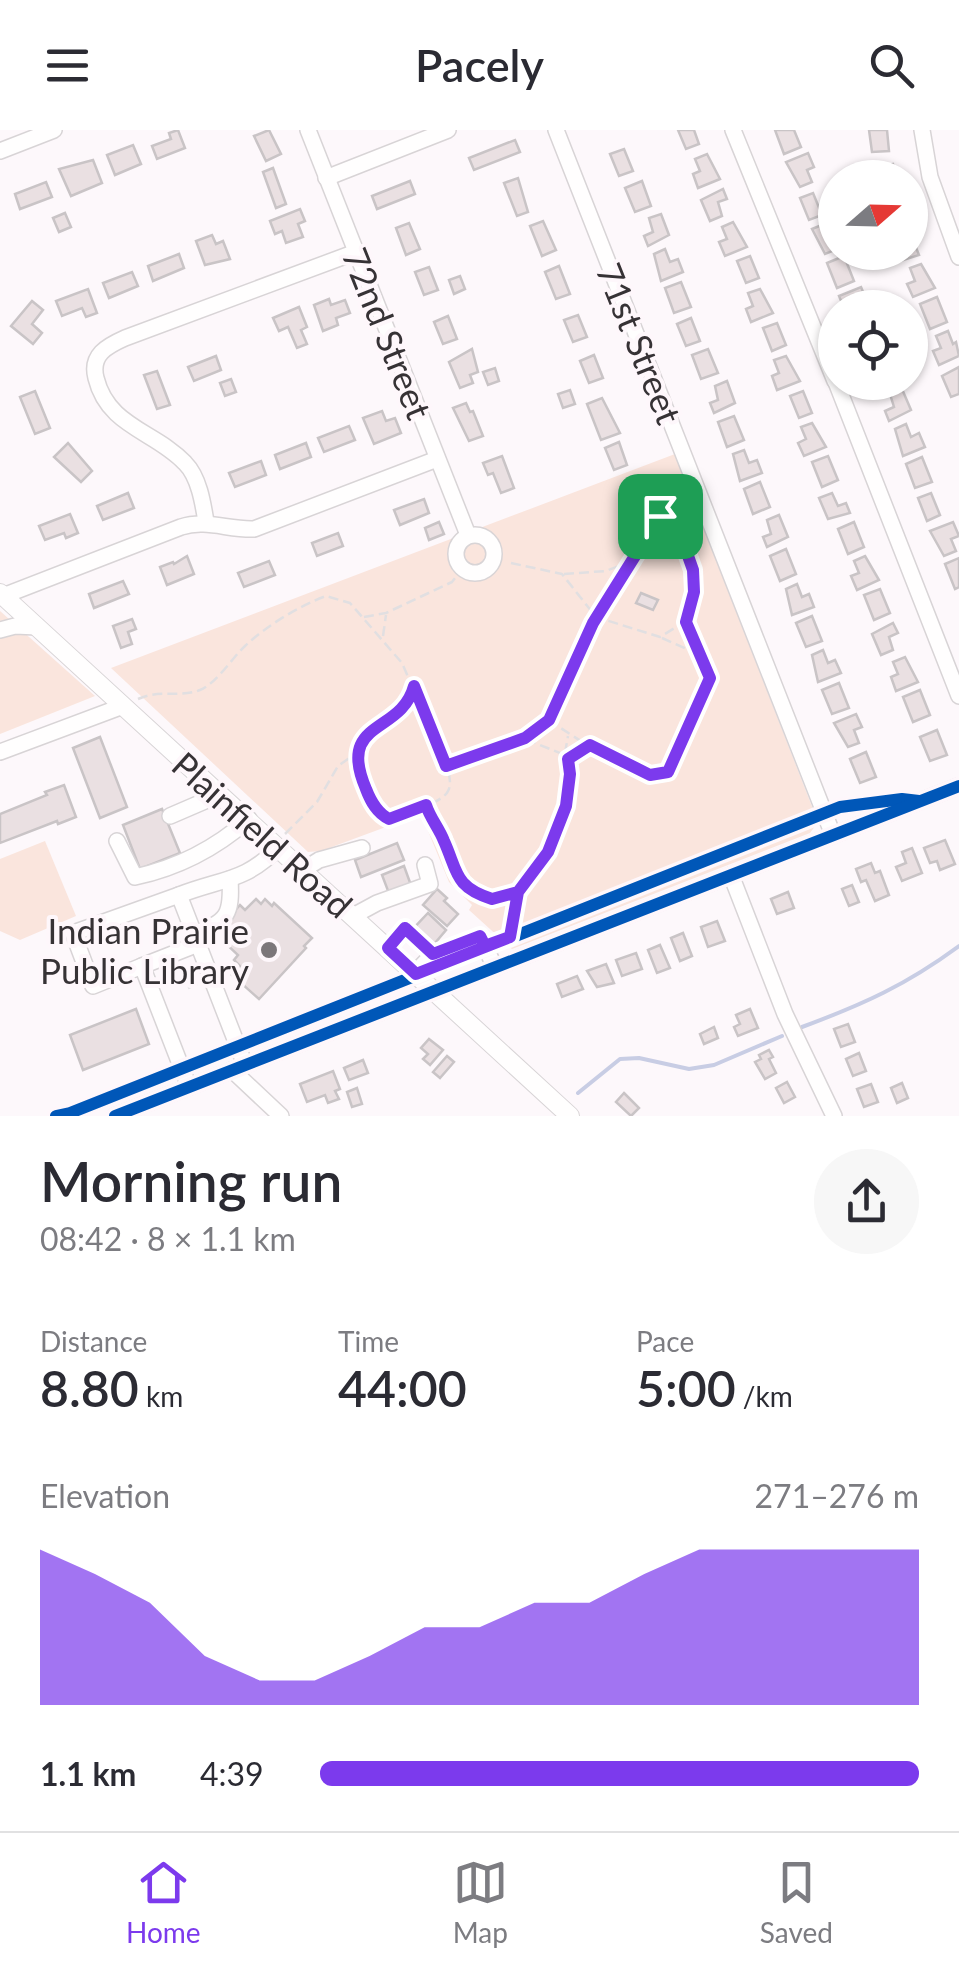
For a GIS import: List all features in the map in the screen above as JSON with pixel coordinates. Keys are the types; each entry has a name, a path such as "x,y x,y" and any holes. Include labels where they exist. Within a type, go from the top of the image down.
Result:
{"main road":[{"name":"Plainfield Road","path":"2,595 130,702 220,794 282,841 303,870 570,1116"}],"street":[{"path":"0,151 54,130"},
{"name":"72nd Street","path":"308,130 468,536"},
{"path":"326,178 448,130"},
{"name":"71st Street","path":"556,130 833,835"},
{"path":"734,130 818,340"},
{"path":"922,130 925,158 959,257"},
{"path":"941,210 959,202"},
{"path":"206,522 188,465 110,409 96,379 94,366 98,354 124,338 356,252"},
{"path":"842,400 959,696"},
{"path":"2,595 180,527 206,522 238,530 254,528 438,460"},
{"path":"468,536 486,538 493,547 494,559 482,572 462,568 456,550 468,536"},
{"path":"0,630 37,627"},
{"path":"0,752 130,702"},
{"path":"114,1116 959,786"},
{"path":"170,816 220,794"},
{"path":"116,840 135,877 220,844 249,819"},
{"path":"230,878 230,910 216,926 142,966 93,986 72,933 179,894 230,878 246,876 260,867 282,841"},
{"path":"303,870 320,860 362,848"},
{"path":"353,916 430,884 425,865"},
{"path":"731,875 785,1014 834,1116"},
{"path":"179,894 238,1068 281,1116"},
{"path":"388,948 405,928 433,954"},
{"path":"414,973 433,954 480,936 495,967"},
{"path":"453,948 466,978"},
{"path":"142,966 189,1087"}],"path":[{"path":"446,766 525,738 549,720 596,617 672,494 688,488"},
{"path":"663,510 678,518 697,512"},
{"path":"549,720 568,734 650,775 668,772 710,678 686,622 694,592 693,570 681,536 668,523 663,510"},
{"path":"511,562 562,574 606,571 630,561"},
{"path":"363,618 386,613 452,582 462,568"},
{"path":"562,574 596,617 660,637 701,656"},
{"path":"130,702 154,692 204,689 247,643 316,600 326,596 337,598 350,603 402,663 446,766 448,791 426,805 389,819 381,815 364,785 356,753"},
{"path":"384,639 386,613"},
{"path":"660,637 686,622"},
{"path":"282,841 317,802 338,766 406,705 414,686"},
{"path":"510,937 518,892 554,840 566,806 570,774 566,757 568,734"},
{"path":"525,738 566,757"},
{"path":"566,757 590,745"},
{"path":"426,805 444,840 454,874 462,882 492,899 518,892"},
{"path":"485,946 525,932"},
{"path":"188,988 206,981"}],"shaded area":[{"path":"675,454 818,822 810,833 512,949 469,910 472,905 449,882 421,814 321,851 308,852 111,668"},
{"path":"0,611 95,696 0,734"},
{"path":"45,841 76,916 20,940 0,931 0,859"}],"building":[{"path":"178,130 185,148 157,159 152,146 171,139 169,133"},
{"path":"269,130 281,154 266,161 254,136"},
{"path":"678,130 694,130 699,144 686,149"},
{"path":"775,130 794,130 801,147 784,154"},
{"path":"869,130 887,130 889,151 872,152"},
{"path":"515,140 520,152 474,170 469,158"},
{"path":"133,145 141,164 115,175 107,155"},
{"path":"624,149 633,171 619,176 610,154"},
{"path":"808,153 814,167 807,170 812,182 800,187 786,162"},
{"path":"707,154 720,179 698,188 693,174 700,171 695,159"},
{"path":"93,160 102,183 71,196 59,169"},
{"path":"273,168 286,204 276,208 263,172"},
{"path":"518,178 528,212 517,216 504,183"},
{"path":"410,181 415,194 377,209 372,196"},
{"path":"642,181 651,206 635,212 625,188"},
{"path":"46,182 52,197 20,209 15,194"},
{"path":"723,189 727,199 718,202 722,216 710,221 701,200"},
{"path":"813,193 818,217 809,220 800,198"},
{"path":"300,209 305,221 298,224 303,237 286,243 282,231 275,234 270,221"},
{"path":"65,213 71,227 59,232 53,218"},
{"path":"661,214 669,235 648,246 644,236 653,232 649,218"},
{"path":"543,221 556,250 542,256 530,226"},
{"path":"733,222 747,247 725,256 719,242 727,239 722,227"},
{"path":"409,223 420,249 406,255 396,228"},
{"path":"212,235 216,244 223,241 230,259 205,265 196,241"},
{"path":"665,249 670,262 678,259 683,272 661,281 654,254"},
{"path":"179,254 184,268 153,281 148,266"},
{"path":"750,256 759,278 746,283 737,261"},
{"path":"559,266 570,294 556,299 545,272"},
{"path":"429,267 438,290 424,295 415,272"},
{"path":"830,270 850,270 854,281 837,288"},
{"path":"911,270 924,270 935,288 910,290 907,284 915,281"},
{"path":"132,272 138,286 109,298 103,283"},
{"path":"460,276 465,289 454,294 449,280"},
{"path":"681,282 691,307 674,313 665,288"},
{"path":"88,289 97,313 86,317 82,308 62,316 56,301"},
{"path":"760,289 773,313 751,322 746,309 753,306 748,293"},
{"path":"937,297 947,322 930,329 928,301"},
{"path":"329,299 331,305 345,300 350,313 336,318 338,325 323,331 314,305"},
{"path":"32,301 43,310 32,324 42,333 33,344 11,326"},
{"path":"299,307 307,327 301,330 307,344 297,348 288,327 279,331 273,318"},
{"path":"578,315 587,337 573,342 564,320"},
{"path":"448,316 457,339 443,344 434,322"},
{"path":"691,318 700,341 686,346 677,324"},
{"path":"777,323 786,345 772,351 763,328"},
{"path":"948,331 959,356 939,365 933,351 941,348 936,336"},
{"path":"472,349 478,372 470,375 473,383 460,388 449,362"},
{"path":"708,349 718,373 701,379 692,355"},
{"path":"594,355 603,378 589,383 580,361"},
{"path":"216,356 221,370 194,381 188,367"},
{"path":"786,356 800,381 777,390 772,376 779,373 774,360"},
{"path":"959,367 959,394 951,397 942,376"},
{"path":"495,368 499,381 488,385 483,372"},
{"path":"157,371 170,405 157,409 144,375"},
{"path":"231,379 236,392 225,396 220,383"},
{"path":"727,381 735,403 714,413 710,403 718,400 715,386"},
{"path":"570,390 575,404 563,408 558,394"},
{"path":"35,391 50,428 35,434 20,397"},
{"path":"803,391 812,413 799,418 790,396"},
{"path":"602,398 620,433 601,440 587,404"},
{"path":"892,400 907,400 911,410 889,421 885,411 894,407"},
{"path":"466,403 483,436 469,441 453,408"},
{"path":"382,411 386,421 395,418 401,433 374,444 363,418"},
{"path":"734,416 744,440 727,447 718,422"},
{"path":"812,423 826,447 804,456 798,443 806,439 801,427"},
{"path":"906,424 911,437 919,433 925,447 903,456 895,429"},
{"path":"349,426 355,440 324,452 318,438"},
{"path":"619,442 627,465 614,470 605,448"},
{"path":"68,443 92,471 81,482 54,457"},
{"path":"306,443 311,457 280,469 275,455"},
{"path":"744,450 749,463 757,460 762,473 740,481 733,454"},
{"path":"502,456 514,488 501,493 493,473 488,475 483,463"},
{"path":"828,456 838,480 822,487 812,462"},
{"path":"922,457 932,482 915,488 906,464"},
{"path":"261,461 266,475 235,487 229,473"},
{"path":"760,482 770,507 753,514 744,489"},
{"path":"128,493 134,508 103,520 97,506"},
{"path":"832,493 838,506 846,503 850,513 828,519 819,498"},
{"path":"931,493 940,515 927,521 918,498"},
{"path":"424,499 429,513 400,525 394,510"},
{"path":"70,514 78,533 45,540 39,526"},
{"path":"779,515 788,537 767,547 763,537 771,534 767,520"},
{"path":"439,522 444,534 429,540 425,528"},
{"path":"854,522 864,547 848,554 838,529"},
{"path":"953,522 959,536 951,539 956,551 944,556 930,531"},
{"path":"338,533 343,546 317,556 312,543"},
{"path":"786,549 796,574 780,581 770,556"},
{"path":"187,556 194,574 167,585 160,567"},
{"path":"865,556 879,580 857,590 851,576 859,573 854,561"},
{"path":"959,558 959,587 955,589 945,564"},
{"path":"269,561 275,575 244,587 238,573"},
{"path":"123,581 129,594 94,608 89,594"},
{"path":"797,584 802,597 809,594 814,607 792,615 786,589"},
{"path":"880,589 890,613 874,620 864,595"},
{"path":"641,593 658,600 653,610 636,603"},
{"path":"812,616 822,641 806,647 796,623"},
{"path":"132,619 136,629 128,632 132,644 121,648 113,626"},
{"path":"893,623 898,633 889,637 893,650 881,655 872,634"},
{"path":"823,650 828,663 835,660 841,673 818,682 812,655"},
{"path":"905,657 918,682 896,691 891,677 898,674 893,662"},
{"path":"839,683 849,708 832,714 822,690"},
{"path":"920,690 930,715 913,722 903,697"},
{"path":"856,714 862,727 854,730 859,743 848,747 834,723"},
{"path":"937,730 947,755 930,761 920,737"},
{"path":"100,737 127,807 100,818 73,748"},
{"path":"866,752 876,777 860,783 850,759"},
{"path":"64,785 76,817 0,843 0,814"},
{"path":"162,809 180,853 140,869 123,825"},
{"path":"945,840 955,864 940,870 937,861 930,863 924,848"},
{"path":"397,843 404,860 361,877 355,860"},
{"path":"912,848 922,873 902,881 896,867 906,863 902,852"},
{"path":"871,863 875,873 880,871 889,895 875,901 856,869"},
{"path":"404,866 412,888 390,896 382,875"},
{"path":"852,885 859,902 849,906 842,889"},
{"path":"437,889 458,914 447,926 423,905"},
{"path":"788,892 794,908 777,914 771,899"},
{"name":"Indian Prairie Public Library","path":"256,899 261,904 265,899 272,906 274,903 312,938 259,999 232,975 240,966 234,960 238,955 223,941 230,934 221,926 240,905 245,910"},
{"path":"428,913 446,930 430,949 411,931"},
{"path":"717,921 725,941 708,947 701,927"},
{"path":"683,933 692,956 680,961 671,938"},
{"path":"660,945 670,968 657,973 648,950"},
{"path":"636,953 642,969 622,976 616,960"},
{"path":"606,964 614,983 597,987 587,971"},
{"path":"577,976 583,989 562,997 557,984"},
{"path":"136,1009 149,1044 83,1070 70,1035"},
{"path":"750,1009 758,1028 738,1036 734,1027 740,1024 736,1015"},
{"path":"848,1024 855,1042 841,1047 834,1029"},
{"path":"714,1027 718,1038 704,1044 700,1034"},
{"path":"429,1039 443,1050 430,1065 423,1059 428,1054 421,1048"},
{"path":"769,1050 776,1073 765,1079 755,1062"},
{"path":"859,1053 866,1071 853,1076 846,1059"},
{"path":"447,1056 454,1062 440,1078 433,1072"},
{"path":"363,1060 368,1073 349,1080 344,1068"},
{"path":"333,1071 340,1089 335,1091 339,1099 328,1103 325,1095 307,1102 300,1084"},
{"path":"787,1082 795,1097 784,1103 776,1088"},
{"path":"902,1083 908,1098 897,1103 891,1088"},
{"path":"871,1084 878,1102 864,1107 857,1089"},
{"path":"357,1088 362,1104 352,1107 347,1092"},
{"path":"624,1093 639,1108 631,1116 616,1102"}],"waterway":[{"path":"802,1027 884,993 959,946"},
{"path":"578,1093 620,1059 639,1058 689,1069 714,1065 782,1036"}],"cycle path":[{"path":"115,1116 959,786"},
{"path":"56,1116 840,807 902,799 919,801"}],"place":[{"name":"Indian Prairie Public Library","path":"269,950"}],"route":[{"path":"660,516 593,623 549,720 525,738 446,766 414,686 406,705 361,742 356,753 358,766 381,815 389,819 426,805 444,840 454,874 462,882 492,899 518,892 510,937 416,974 388,948 405,928 433,954 480,936 485,946 510,937 518,892 548,852 566,806 568,759 590,745 650,775 668,772 710,678 686,622 694,592 693,570 681,536 668,523 663,510 660,516"}]}
